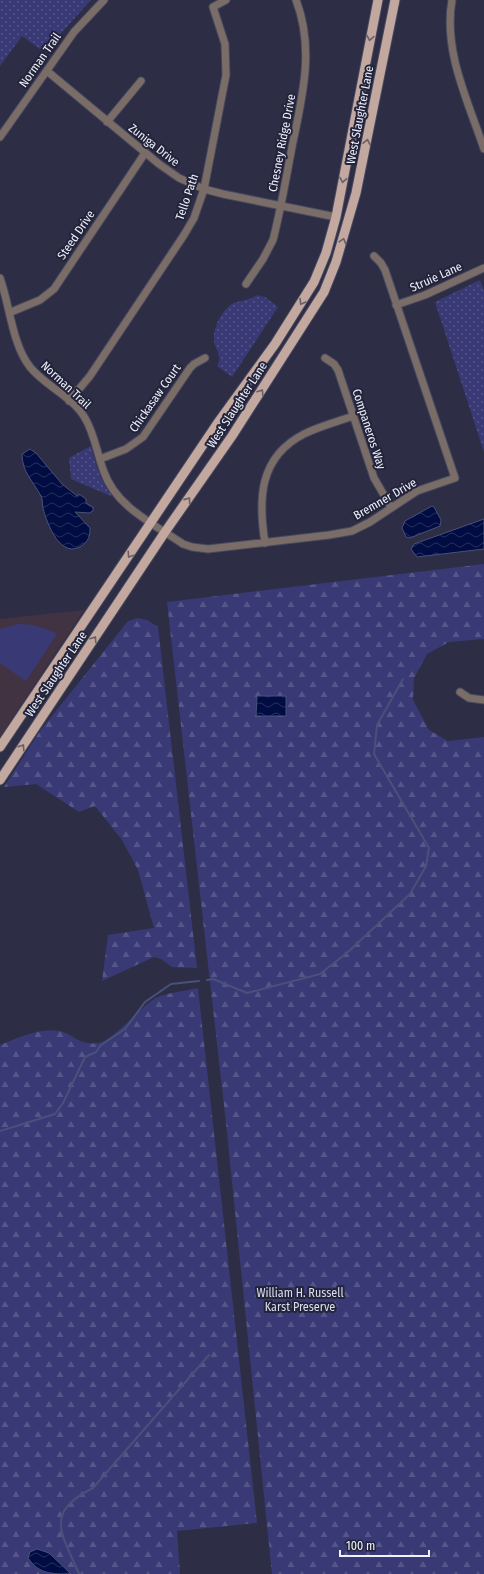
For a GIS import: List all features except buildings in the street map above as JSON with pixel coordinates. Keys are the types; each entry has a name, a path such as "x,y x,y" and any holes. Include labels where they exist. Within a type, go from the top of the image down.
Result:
{"main road":[{"name":"West Slaughter Lane","path":"0,747 152,523 217,424 279,338 321,269 336,217 378,0"},
{"name":"West Slaughter Lane","path":"0,780 165,532 232,436 324,292 336,262 356,193 395,0"},
{"path":"361,88 377,92"},
{"path":"279,338 290,347"}],"street":[{"name":"Norman Trail","path":"0,137 74,32 104,0"},
{"name":"Tello Path","path":"69,401 90,376 194,218 204,190 227,63 222,32 213,7 226,0"},
{"name":"Chesney Ridge Drive","path":"246,284 270,246 281,206 306,72 305,33 296,0"},
{"path":"452,0 449,16 451,46 484,148"},
{"name":"Zuniga Drive","path":"47,70 107,122 179,178 204,190 336,217"},
{"path":"107,122 141,81"},
{"name":"Steed Drive","path":"11,312 40,300 54,289 145,153"},
{"name":"Bremner Drive","path":"165,532 183,544 200,548 265,543 347,532 370,522 417,491 455,478 384,270 381,263 374,256"},
{"name":"Struie Lane","path":"396,305 425,295 484,268"},
{"name":"Norman Trail","path":"0,278 11,312 19,349 28,365 36,374 69,401 84,416 91,428 106,479 119,497 126,505 165,532"},
{"name":"Chickasaw Court","path":"100,459 126,449 143,437 190,368 205,358"},
{"name":"Companeros Way","path":"326,358 334,364 338,370 374,478 391,507"},
{"path":"265,543 261,516 261,498 266,477 276,458 292,442 302,435 353,416"},
{"path":"460,692 469,698 484,700"}],"shaded area":[{"path":"84,610 0,737 0,619"}],"green space":[{"path":"0,0 91,0 44,52 22,36 0,66"},
{"path":"480,280 484,291 484,452 435,302"},
{"path":"257,295 265,297 278,307 232,377 217,366 219,358 214,340 216,326 221,316 230,305 250,299"},
{"path":"91,446 102,479 113,497 71,479 69,458"},
{"name":"William H. Russell Karst Preserve","path":"484,564 484,639 449,642 427,654 414,678 413,700 429,730 448,741 484,737 484,1574 272,1574 226,1123 167,602"},
{"path":"138,618 147,620 158,627 197,968 172,967 161,959 154,957 102,981 108,935 154,928 138,870 122,840 95,806 79,812 36,784 4,787 40,731 128,621"},
{"path":"18,624 38,626 57,634 26,681 0,663 0,629"},
{"path":"198,988 257,1523 177,1531 180,1574 0,1574 0,1045 29,1034 52,1030 64,1032 86,1043 99,1043 111,1037 154,999 169,994"}],"water":[{"path":"30,449 36,453 62,484 77,496 79,494 86,499 86,503 93,507 93,511 89,513 75,512 90,528 90,533 87,541 75,549 62,545 56,538 48,523 41,496 28,476 22,460 22,454"},
{"path":"432,506 441,520 440,526 410,538 406,537 402,528 405,521"},
{"path":"484,519 484,549 417,557 411,549 414,544"},
{"path":"257,696 286,696 286,716 256,716"},
{"path":"37,1549 49,1553 71,1574 57,1574 41,1570 28,1558 30,1552"}],"waterway":[{"path":"207,980 213,979 247,993 320,974 348,952 410,894 426,866 429,848 374,754 377,725 403,679"},
{"path":"0,1131 55,1114 63,1103 85,1057 96,1052 101,1045 125,1029 145,1002 171,984 199,981"},
{"path":"79,1574 67,1547 61,1525 62,1515 67,1506 77,1497 93,1488 209,1355"}]}
